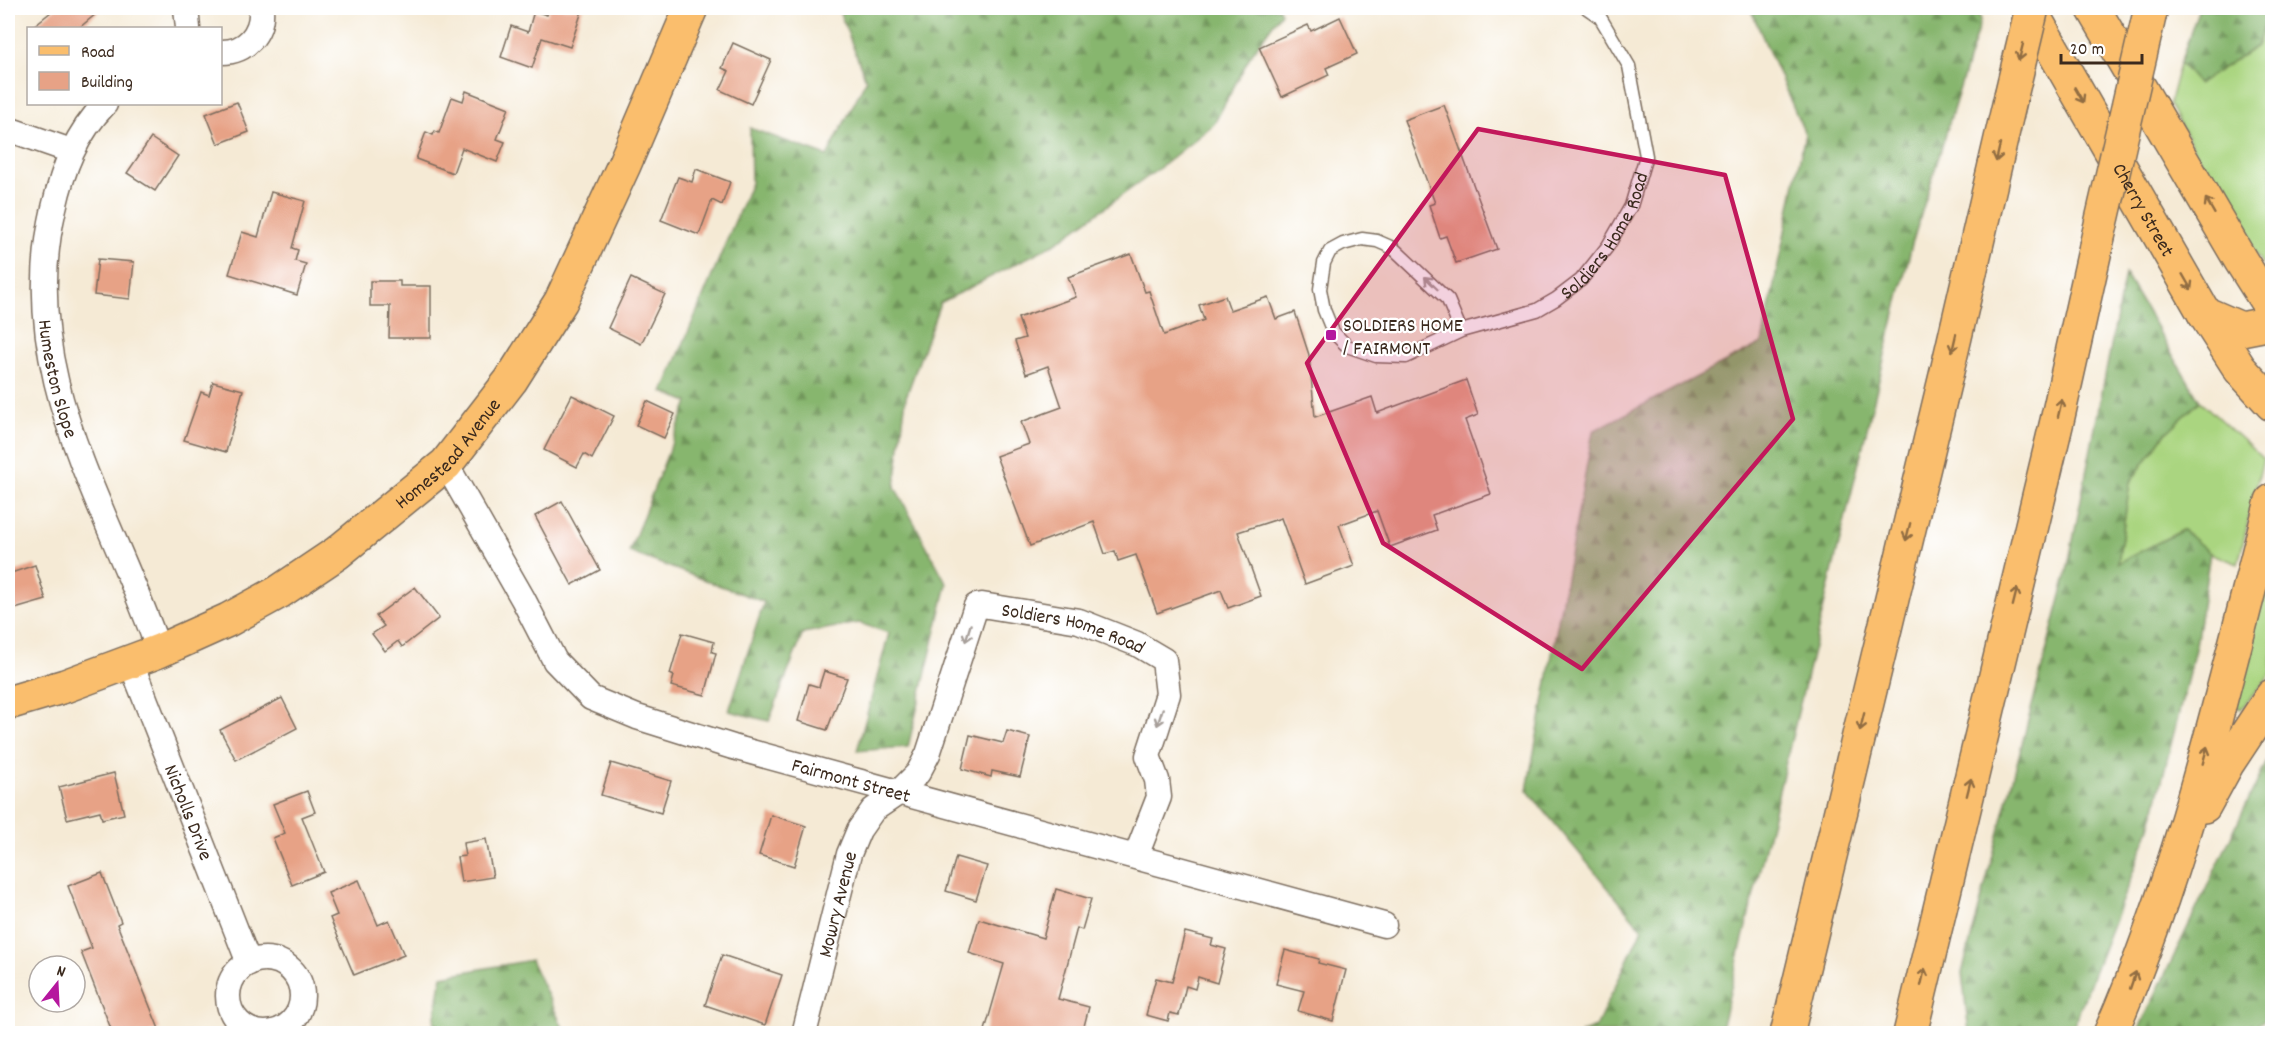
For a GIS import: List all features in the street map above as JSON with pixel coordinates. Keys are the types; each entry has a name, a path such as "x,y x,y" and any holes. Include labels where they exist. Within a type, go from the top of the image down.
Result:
{"main road":[{"name":"Homestead Avenue","path":"8,703 145,657 228,620 279,592 337,553 446,464 511,380 561,301 624,165 691,8"},
{"path":"1787,1034 1946,378 2031,8"},
{"name":"Cherry Street","path":"2031,8 2204,313 2240,369 2272,404"},
{"path":"2094,8 2272,310"},
{"path":"1910,1034 2057,421 2151,8"},
{"path":"2204,313 2241,329 2272,323"},
{"path":"2110,1034 2128,993 2185,831 2272,501"},
{"path":"2185,831 2210,799 2227,764 2272,696"}],"street":[{"path":"186,8 188,27"},
{"path":"222,52 237,50 252,39 260,23 261,8"},
{"name":"Humeston Slope","path":"104,105 92,117 71,151 58,192 46,247 43,303 49,358 95,495 145,657"},
{"path":"8,129 71,151"},
{"name":"Fairmont Street","path":"446,464 523,599 555,661 591,698 637,717 701,737 1384,925"},
{"name":"Soldiers Home Road","path":"898,793 918,773 928,754 976,606 982,605 1079,621 1137,644 1164,660 1168,694 1148,756 1157,780 1159,797 1137,856"},
{"name":"Nicholls Drive","path":"145,657 249,963"},
{"name":"Mowry Avenue","path":"804,1034 852,846 859,830 873,810 898,793"}],"lane":[{"name":"Soldiers Home Road","path":"1461,331 1448,300 1393,248 1377,241 1362,239 1342,244 1330,251 1324,263 1320,289 1333,332 1347,346 1376,356 1406,357 1461,331 1537,310 1581,280 1608,246 1631,206 1646,156 1629,66 1600,17 1587,8"}],"highlighted area":[{"path":"1478,129 1725,175 1793,419 1582,669 1383,543 1307,363"}],"green space":[{"path":"838,8 930,12 932,8 1279,8 1281,13 1252,53 1214,124 1157,170 1054,244 940,303 906,397 895,487 947,584 908,747 857,751 889,633 859,623 803,633 769,721 729,711 764,602 629,552 688,402 663,392 751,183 750,128 827,156 866,80"},
{"path":"1750,8 1974,8 1981,19 1912,244 1720,1033 1580,1033 1596,1027 1642,929 1527,790 1593,431 1762,343 1805,134"},
{"path":"2199,8 2270,8 2257,46 2198,84 2180,63"},
{"path":"2270,8 2272,8 2272,279 2241,232 2169,105 2180,63 2198,83 2257,46"},
{"path":"2125,274 2200,401 2165,434 2130,482 2118,563 2183,530 2210,553 2196,645 2150,828 2072,1030 2066,1034 1969,1033 1962,973 2066,576"},
{"path":"2200,401 2263,459 2238,564 2210,553 2182,530 2118,564 2130,482 2165,434"},
{"path":"2272,543 2272,673 2241,709 2231,703"},
{"path":"2272,751 2272,1015 2245,1033 2137,1033"},
{"path":"531,960 563,1028 563,1033 432,1033 442,976"}],"building":[{"path":"56,8 103,8 80,27 32,27"},
{"path":"549,8 583,8 570,47 542,38 532,68 501,57 511,26 528,32 534,11 547,15"},
{"path":"1340,17 1357,54 1326,68 1329,75 1282,97 1259,47 1308,25 1311,31"},
{"path":"733,43 771,60 751,104 720,90 729,71 722,68"},
{"path":"466,91 509,108 497,139 505,142 497,162 462,148 453,173 416,159 426,132 433,135 435,131 439,133 452,97 463,101"},
{"path":"237,102 249,132 218,144 206,114"},
{"path":"1444,105 1497,249 1456,263 1446,236 1440,238 1429,205 1435,203 1404,120"},
{"path":"151,138 178,156 155,191 127,173"},
{"path":"696,169 730,182 722,205 712,200 699,235 661,220 678,177 692,182"},
{"path":"271,192 305,201 292,248 298,250 295,261 306,264 297,295 229,274 242,232 258,237"},
{"path":"1131,254 1145,292 1149,291 1164,335 1204,320 1199,305 1225,296 1230,310 1268,297 1276,319 1295,312 1309,355 1315,417 1372,397 1377,413 1466,380 1478,415 1465,420 1491,494 1432,515 1437,530 1390,547 1377,511 1339,525 1354,566 1305,584 1281,518 1238,532 1261,596 1228,608 1221,590 1157,613 1136,555 1118,561 1115,551 1105,554 1094,522 1030,546 996,456 1029,444 1021,422 1062,407 1048,366 1026,374 1015,341 1025,338 1018,318 1076,297 1068,277"},
{"path":"98,259 134,262 130,299 94,295"},
{"path":"631,278 665,294 641,344 608,328"},
{"path":"370,281 400,281 400,286 431,286 431,338 389,338 390,306 370,306"},
{"path":"213,382 243,390 226,452 184,440 201,392 209,395"},
{"path":"572,395 614,416 592,459 584,454 577,467 544,450"},
{"path":"647,401 675,414 664,438 636,425"},
{"path":"562,501 600,570 572,585 535,516"},
{"path":"35,565 46,600 8,611 8,574"},
{"path":"415,587 439,618 402,647 398,641 385,651 372,634 384,626 376,616"},
{"path":"682,633 714,642 712,652 716,653 705,695 671,686 674,676 670,674"},
{"path":"824,671 847,678 827,730 798,721 809,684 819,687"},
{"path":"282,698 297,728 236,760 220,730"},
{"path":"1007,731 1030,737 1020,777 992,771 991,777 962,769 970,735 1003,743"},
{"path":"611,763 671,781 661,813 601,795"},
{"path":"114,773 124,814 102,819 100,811 67,819 59,787"},
{"path":"307,791 315,812 302,817 324,872 292,885 273,838 285,833 273,804"},
{"path":"771,815 806,826 794,866 759,855"},
{"path":"486,839 493,877 461,882 457,857 465,856 463,843"},
{"path":"956,857 987,866 976,900 946,891"},
{"path":"102,873 121,922 117,924 159,1029 147,1034 113,1034 87,967 87,954 81,952 92,948 68,886"},
{"path":"359,880 378,925 389,920 404,955 354,975 330,918 337,915 328,893"},
{"path":"1056,889 1091,899 1082,930 1077,928 1058,999 1089,1007 1082,1034 984,1034 1004,964 969,953 979,919 1043,938"},
{"path":"1185,932 1213,939 1211,945 1226,949 1217,983 1198,977 1195,989 1186,986 1179,1015 1170,1013 1168,1021 1146,1015 1156,978 1172,982"},
{"path":"1285,950 1319,959 1318,963 1346,970 1333,1021 1298,1011 1304,991 1276,984"},
{"path":"722,955 782,975 765,1025 705,1005"}],"place":[{"name":"SOLDIERS HOME / FAIRMONT","path":"1331,335"}]}
